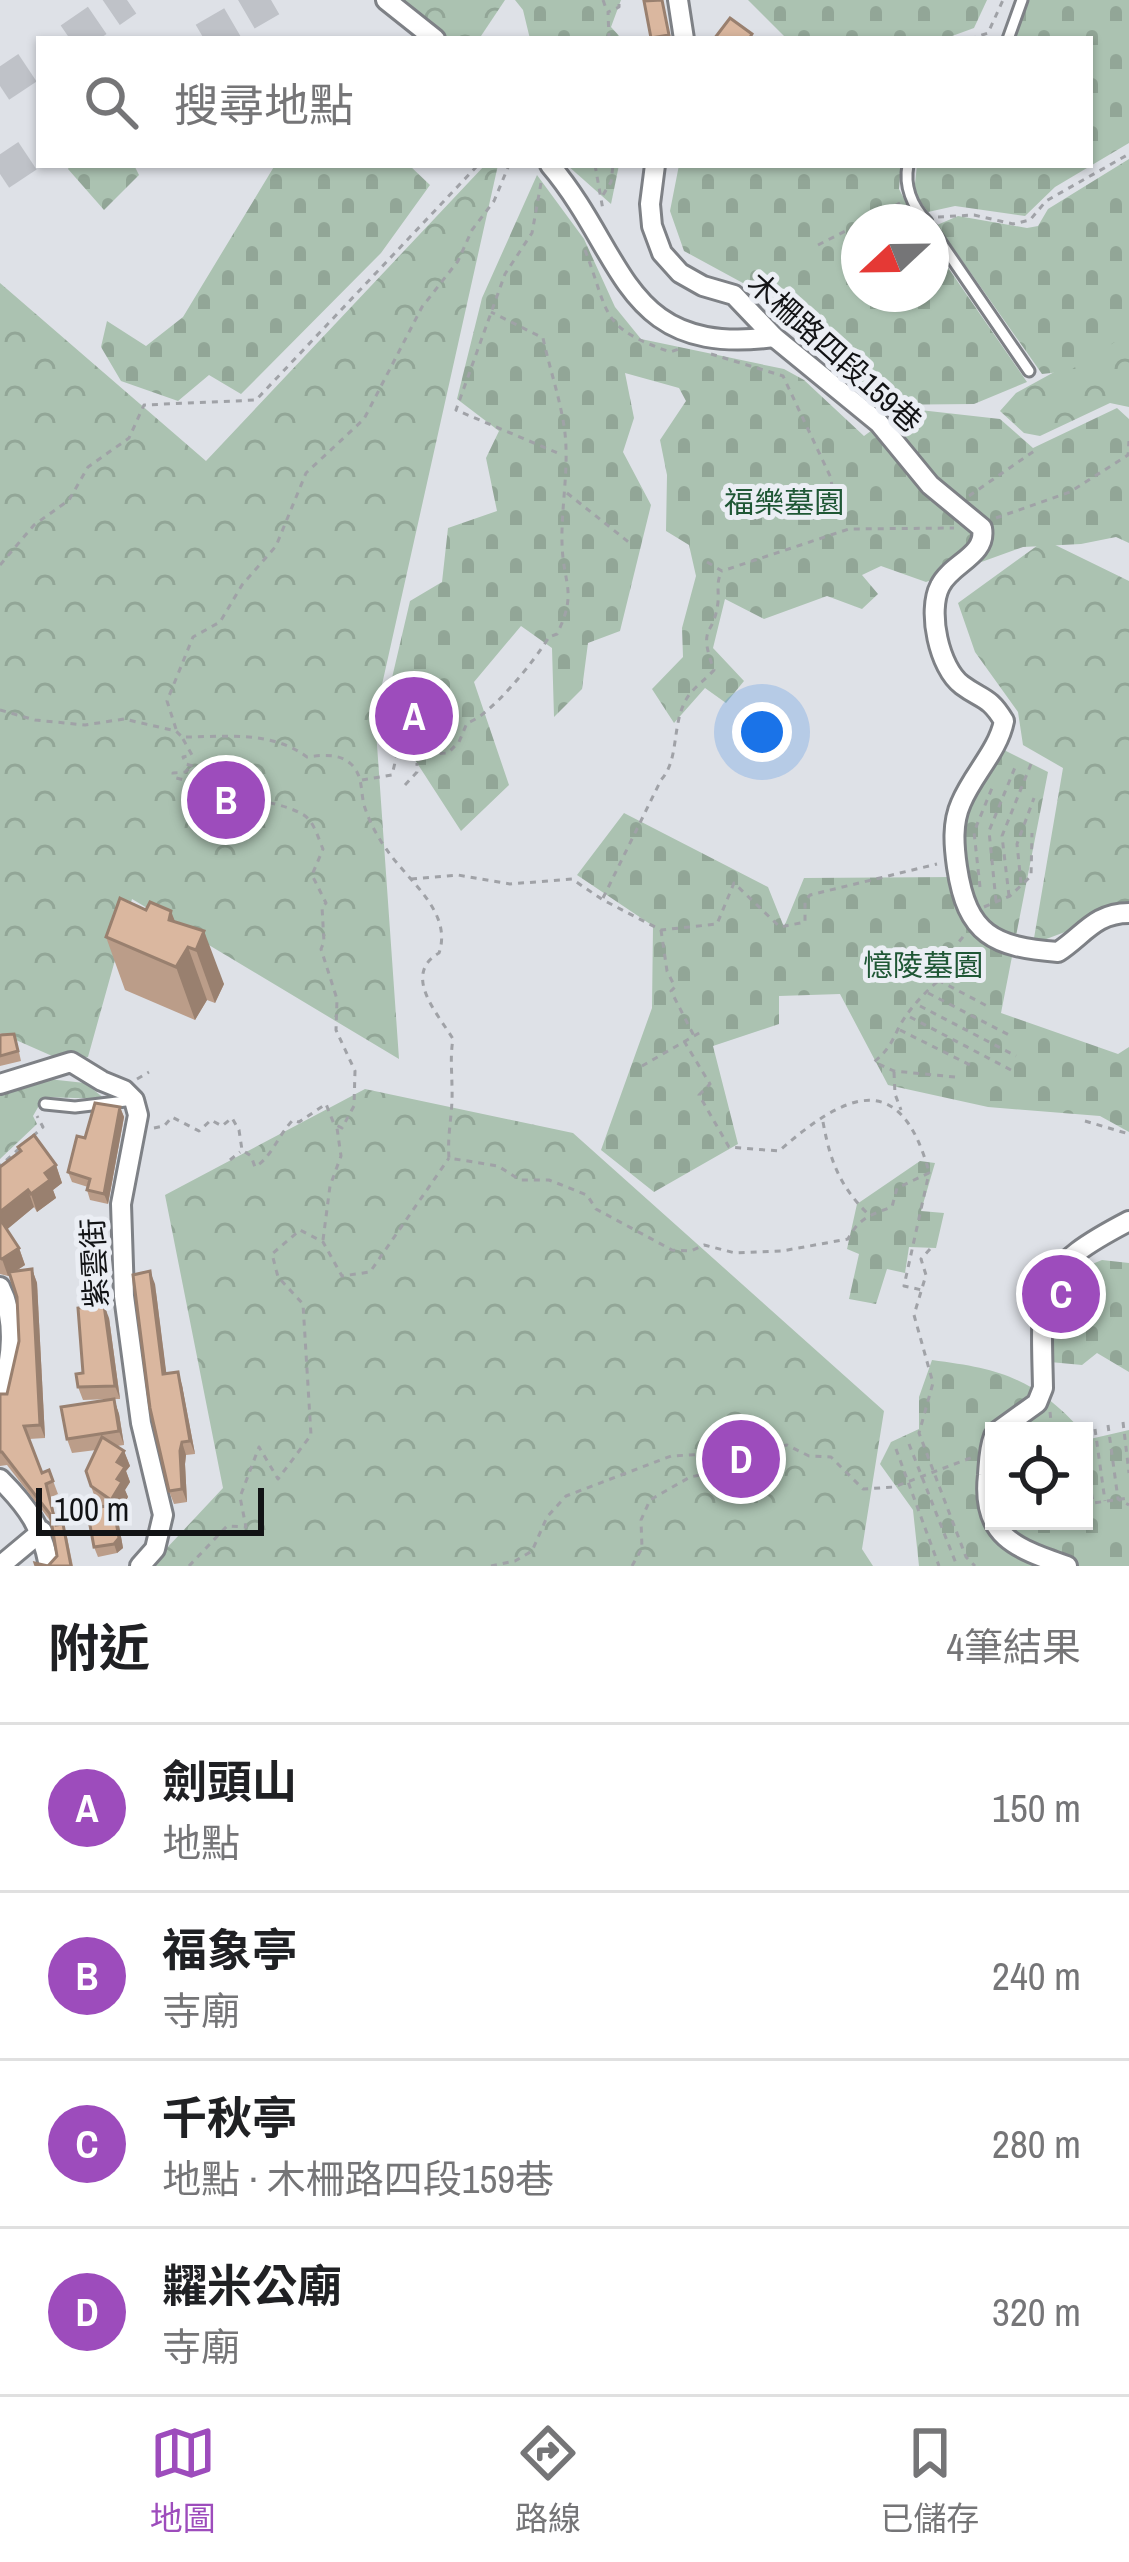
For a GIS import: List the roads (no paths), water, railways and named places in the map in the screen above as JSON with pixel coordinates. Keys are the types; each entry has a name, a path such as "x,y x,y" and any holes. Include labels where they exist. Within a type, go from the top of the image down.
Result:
{"street":[{"path":"386,0 431,36"},
{"path":"678,0 684,36"},
{"path":"553,168 578,200 638,303 686,332 723,341 774,338"},
{"name":"木柵路四段159巷","path":"655,168 652,226 662,253 680,273 734,295 774,338 879,423 953,508 990,522 979,548 944,578 935,596 948,670 963,686 992,700 1004,721 1000,740 959,806 954,833 973,920 998,943 1058,952 1078,939 1091,921 1129,913"},
{"path":"0,1084 71,1062 134,1100"},
{"name":"紫雲街","path":"134,1100 138,1114 121,1204 124,1296 138,1406 163,1515 155,1549 140,1566"},
{"path":"1013,1422 1040,1397 1043,1388 1039,1318 1048,1282 1085,1244 1129,1221"},
{"path":"0,1287 9,1315 10,1344 8,1374 0,1393"},
{"path":"0,1479 26,1505 42,1531 49,1566"},
{"path":"998,1530 1013,1543 1067,1566"},
{"path":"0,1565 42,1531"}],"lane":[{"path":"1009,36 1022,0"},
{"path":"908,168 907,184 917,204"},
{"path":"949,255 1029,371"},
{"path":"45,1104 76,1107 134,1100"}],"tunnel":[{"path":"74,36 127,0"},
{"path":"209,36 271,0"},
{"path":"0,86 36,62"},
{"path":"0,174 36,150"}],"place":[{"name":"劍頭山","path":"414,716"},
{"name":"福象亭","path":"226,800"},
{"name":"千秋亭","path":"1061,1294"},
{"name":"糶米公廟","path":"741,1459"}],"park label":[{"name":"福樂墓園","path":"784,502"},
{"name":"憶陵墓園","path":"923,965"}]}
